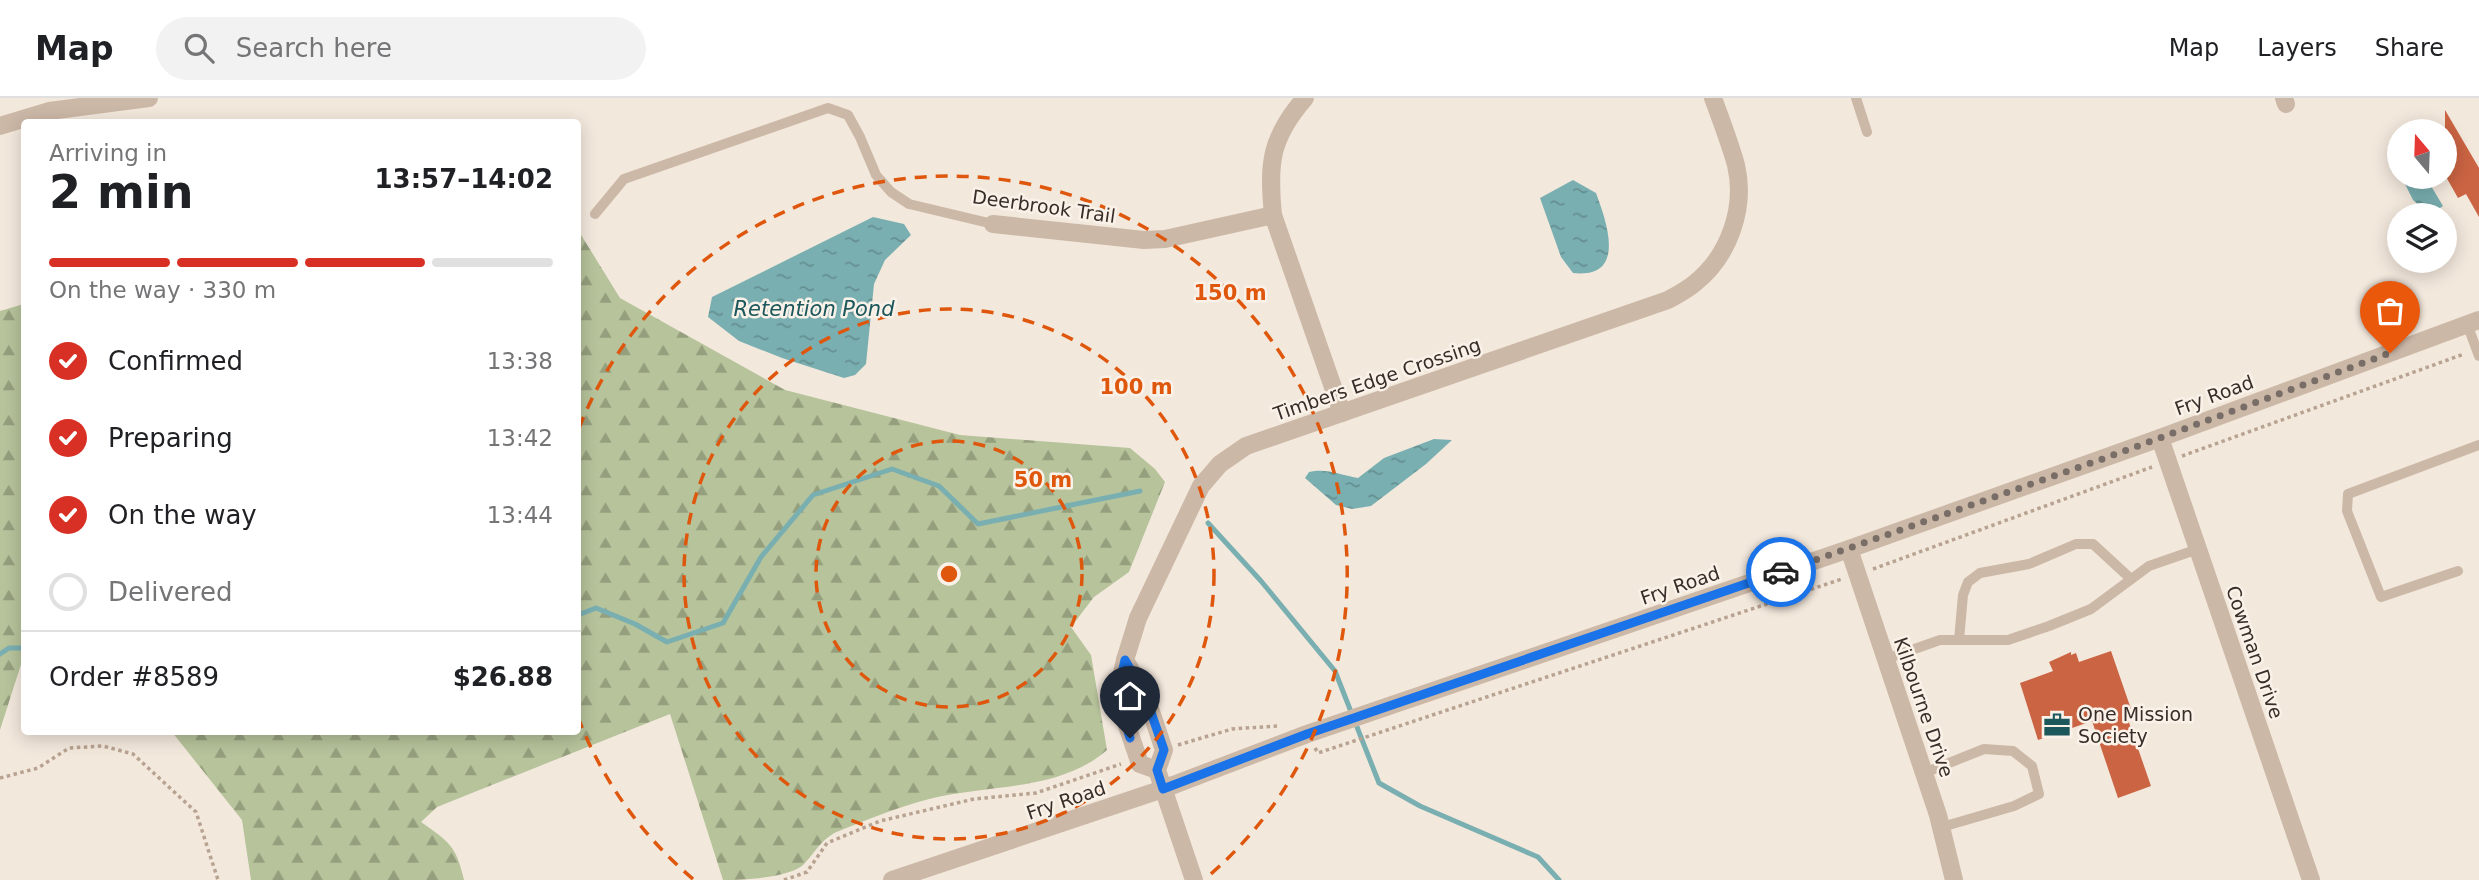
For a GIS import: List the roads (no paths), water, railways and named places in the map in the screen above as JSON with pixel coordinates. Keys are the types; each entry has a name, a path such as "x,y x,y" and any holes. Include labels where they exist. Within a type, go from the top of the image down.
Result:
{"street":[{"path":"23,119 49,111 110,100 149,98"},
{"path":"1306,98 1288,118 1274,148 1270,182 1273,215 1342,413"},
{"name":"Timbers Edge Crossing","path":"1157,770 1140,764 1117,696 1138,618 1201,486 1220,464 1246,446 1668,300 1695,283 1717,261 1732,231 1740,198 1736,167 1713,98"},
{"path":"0,126 21,120"},
{"name":"Deerbrook Trail","path":"993,224 1144,240 1165,239 1273,215"},
{"name":"Fry Road","path":"892,880 1163,789 1307,734 1849,550 2473,322"},
{"name":"Cowman Drive","path":"2160,438 2311,880"},
{"name":"Kilbourne Drive","path":"1849,550 1942,827 1954,880"},
{"path":"1125,660 1145,695 1164,750 1157,770 1194,880"}],"lane":[{"path":"1856,98 1867,132"},
{"name":"Deerbrook Trail","path":"595,214 624,179 828,107 848,115 876,175 891,192 909,204 993,224"},
{"path":"2473,322 2478,353"},
{"path":"2458,571 2382,597 2347,511 2347,495 2479,445"},
{"path":"1959,640 1963,595 1968,582 1980,573 2029,564 2076,544 2093,544 2131,579"},
{"path":"1886,659 1940,640 2008,640 2049,626 2091,609 2149,566 2198,549"},
{"path":"1924,773 1984,749 2013,751 2032,766 2039,794 2014,806 1942,827"}],"water":[{"path":"1573,180 1596,193 1608,233 1607,258 1601,267 1590,273 1573,273 1561,257 1540,198"},
{"path":"2408,189 2433,189 2441,203 2416,203"},
{"name":"Retention Pond","path":"873,217 904,224 911,235 885,260 874,284 866,364 855,375 844,378 782,358 739,341 708,317 712,297"},
{"path":"1434,439 1452,440 1426,464 1371,506 1352,509 1336,505 1305,478 1309,472 1322,471 1358,478 1384,458"}],"waterway":[{"path":"581,614 596,608 635,624 667,642 723,623 761,557 813,495 892,469 939,486 978,524 1140,491"},
{"path":"1208,523 1261,581 1335,671 1379,783 1420,806 1538,857 1559,880"},
{"path":"0,654 9,648 21,648"}],"place":[{"name":"One Mission Society","path":"2057,725"}]}
